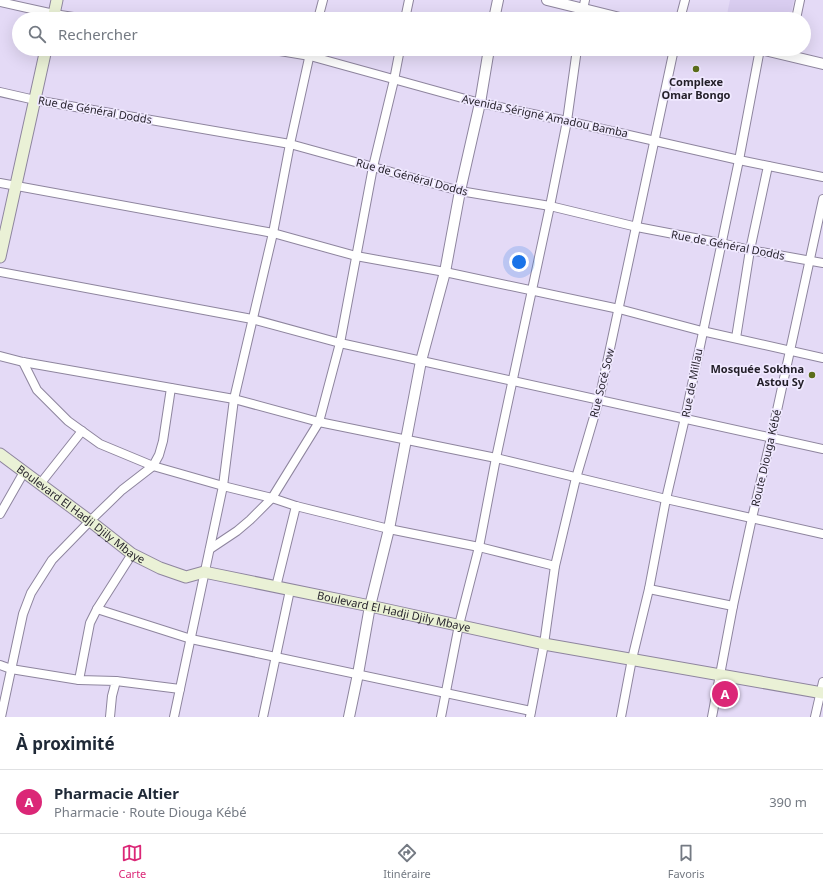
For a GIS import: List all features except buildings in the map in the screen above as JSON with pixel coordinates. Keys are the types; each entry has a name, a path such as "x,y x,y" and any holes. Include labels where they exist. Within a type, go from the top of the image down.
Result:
{"main road":[{"path":"55,12 57,0"},
{"path":"0,257 44,56"},
{"name":"Boulevard El Hadji Djily Mbaye","path":"0,454 132,554 160,568 186,577 204,572 544,644 721,674 822,689"}],"street":[{"path":"320,12 323,0"},
{"path":"406,12 409,0"},
{"path":"495,12 498,0"},
{"path":"547,0 584,4 605,12"},
{"path":"682,12 685,0"},
{"path":"797,12 800,0"},
{"path":"0,2 39,12"},
{"path":"174,717 223,486 234,399 273,233 309,56"},
{"name":"Avenida Sérigné Amadou Bamba","path":"322,56 394,80 480,103 823,177"},
{"path":"210,549 241,528 272,498 319,422 340,343 373,167 399,56"},
{"path":"349,717 370,606 389,529 407,440 421,361 445,272 460,191 480,103 488,56"},
{"path":"441,717 459,625 479,547 496,458 533,291 567,121 576,56"},
{"name":"Rue Socé Sow","path":"530,714 544,644 555,566 576,478 599,400 673,56"},
{"name":"Rue de Millau","path":"621,717 666,499 685,418 760,56"},
{"path":"800,56 823,64"},
{"name":"Rue de Général Dodds","path":"0,92 34,100 290,144 460,191 550,206 637,227 750,250 823,262"},
{"path":"736,338 750,250 768,166"},
{"path":"0,183 273,233 356,256 445,272 619,309 702,331 823,358"},
{"name":"Route Diouga Kébé","path":"712,717 733,606 811,260 823,199"},
{"path":"0,272 252,319 340,343 823,449"},
{"path":"0,356 23,362 234,399 319,422 496,458 666,499 823,534"},
{"path":"23,362 37,390 68,421 100,444 153,466 272,498 296,506 389,529 479,547 555,566"},
{"path":"1,717 23,614 31,593 52,560 122,490 153,466 159,455 163,441 172,388"},
{"path":"40,484 82,431"},
{"path":"0,514 24,472"},
{"path":"276,587 296,506"},
{"path":"79,680 89,626 97,609 132,554"},
{"path":"648,589 733,606"},
{"path":"263,717 290,590"},
{"path":"97,609 191,639 446,693 530,714"},
{"path":"0,665 11,669 79,680 116,681 180,689"},
{"path":"110,717 112,696 116,681"},
{"path":"815,717 822,689"}],"shaded area":[{"path":"730,0 794,0 791,12 727,12"}],"place":[{"name":"Complexe Omar Bongo","path":"696,69"},
{"name":"Mosquée Sokhna Astou Sy","path":"812,375"},
{"name":"Pharmacie Altier","path":"725,694"}]}
